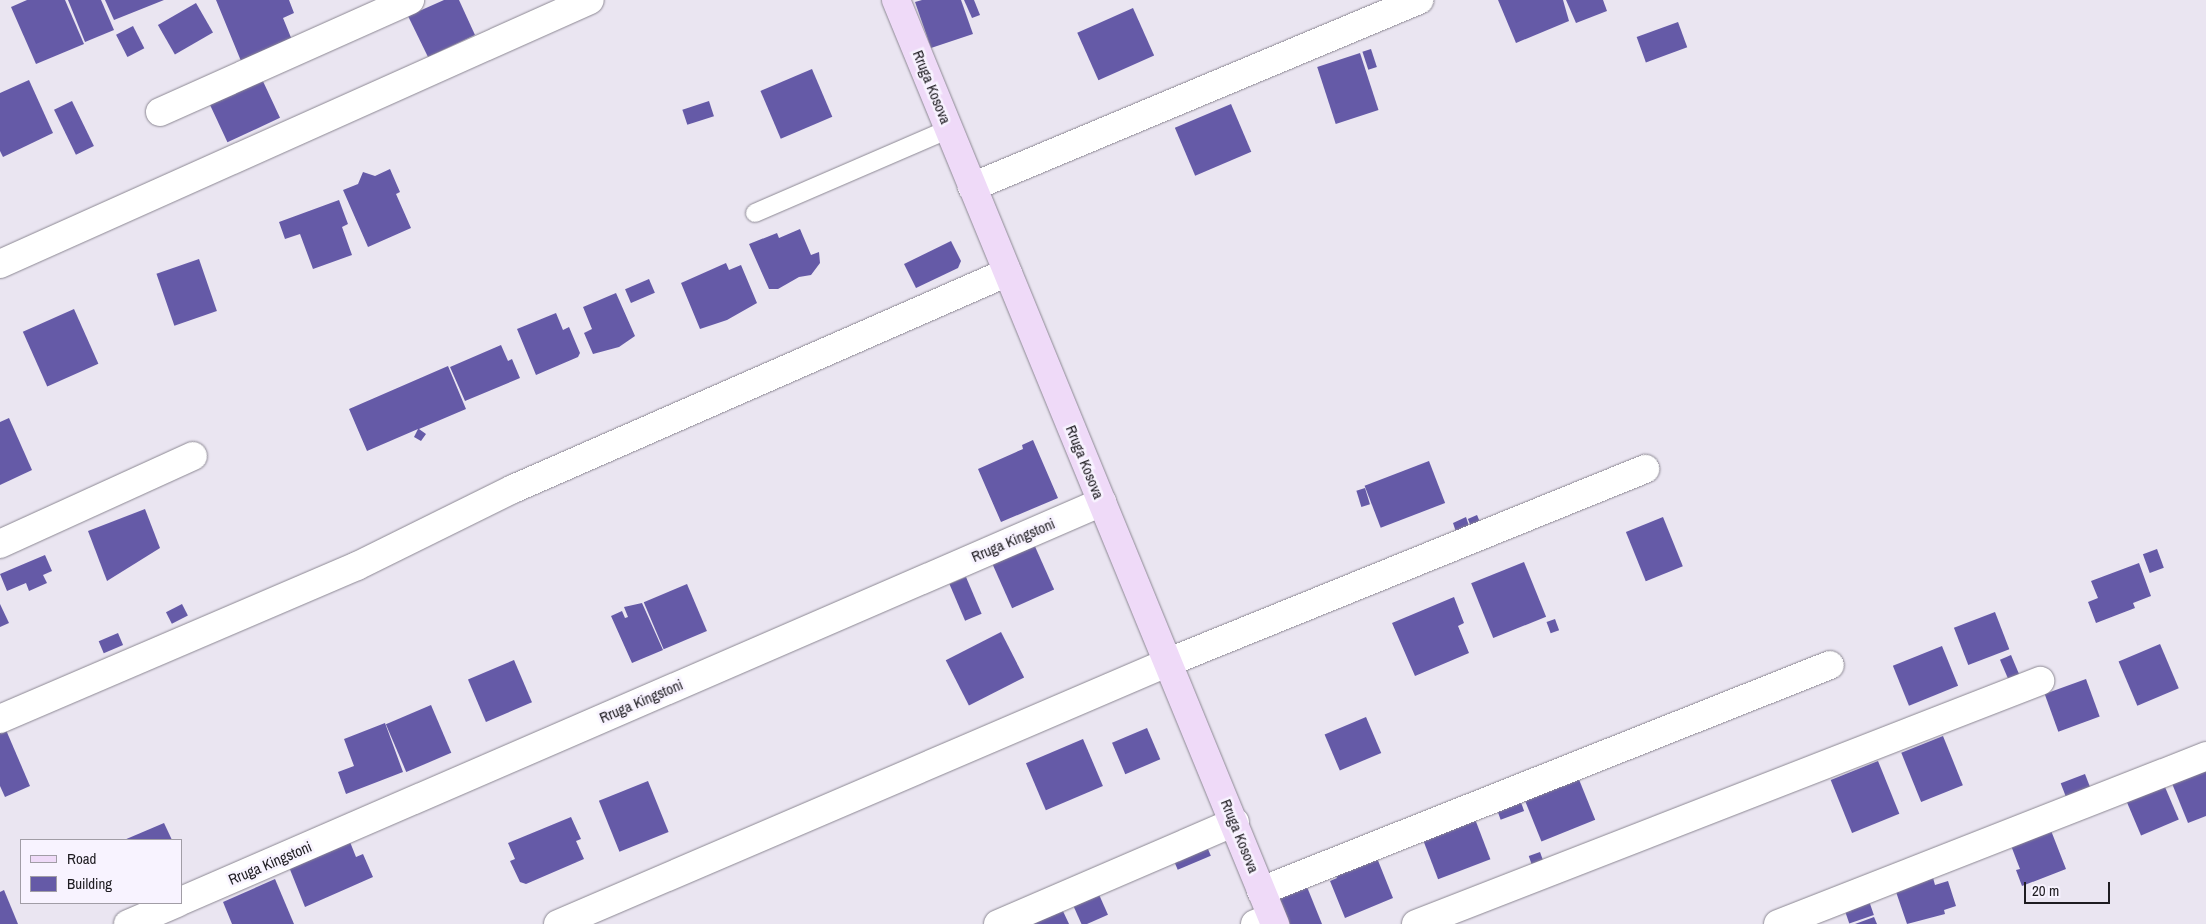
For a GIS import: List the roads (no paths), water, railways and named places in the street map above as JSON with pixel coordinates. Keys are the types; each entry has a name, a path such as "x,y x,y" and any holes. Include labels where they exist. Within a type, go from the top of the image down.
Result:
{"street":[{"path":"160,112 410,0"},
{"path":"0,264 590,0"},
{"name":"Rruga Kosova","path":"896,0 1234,822 1261,891 1267,922"},
{"path":"972,187 1420,0"},
{"path":"0,719 356,566 513,489 1008,272"},
{"path":"0,544 192,456"},
{"path":"558,924 1169,662 1645,469"},
{"name":"Rruga Kingstoni","path":"182,901 1102,502"},
{"path":"1261,891 1830,665"},
{"path":"1416,924 2040,681"},
{"path":"1778,924 2206,756"},
{"path":"998,924 1234,822"},
{"path":"128,924 175,904"}],"lane":[{"path":"755,214 949,129"}]}
